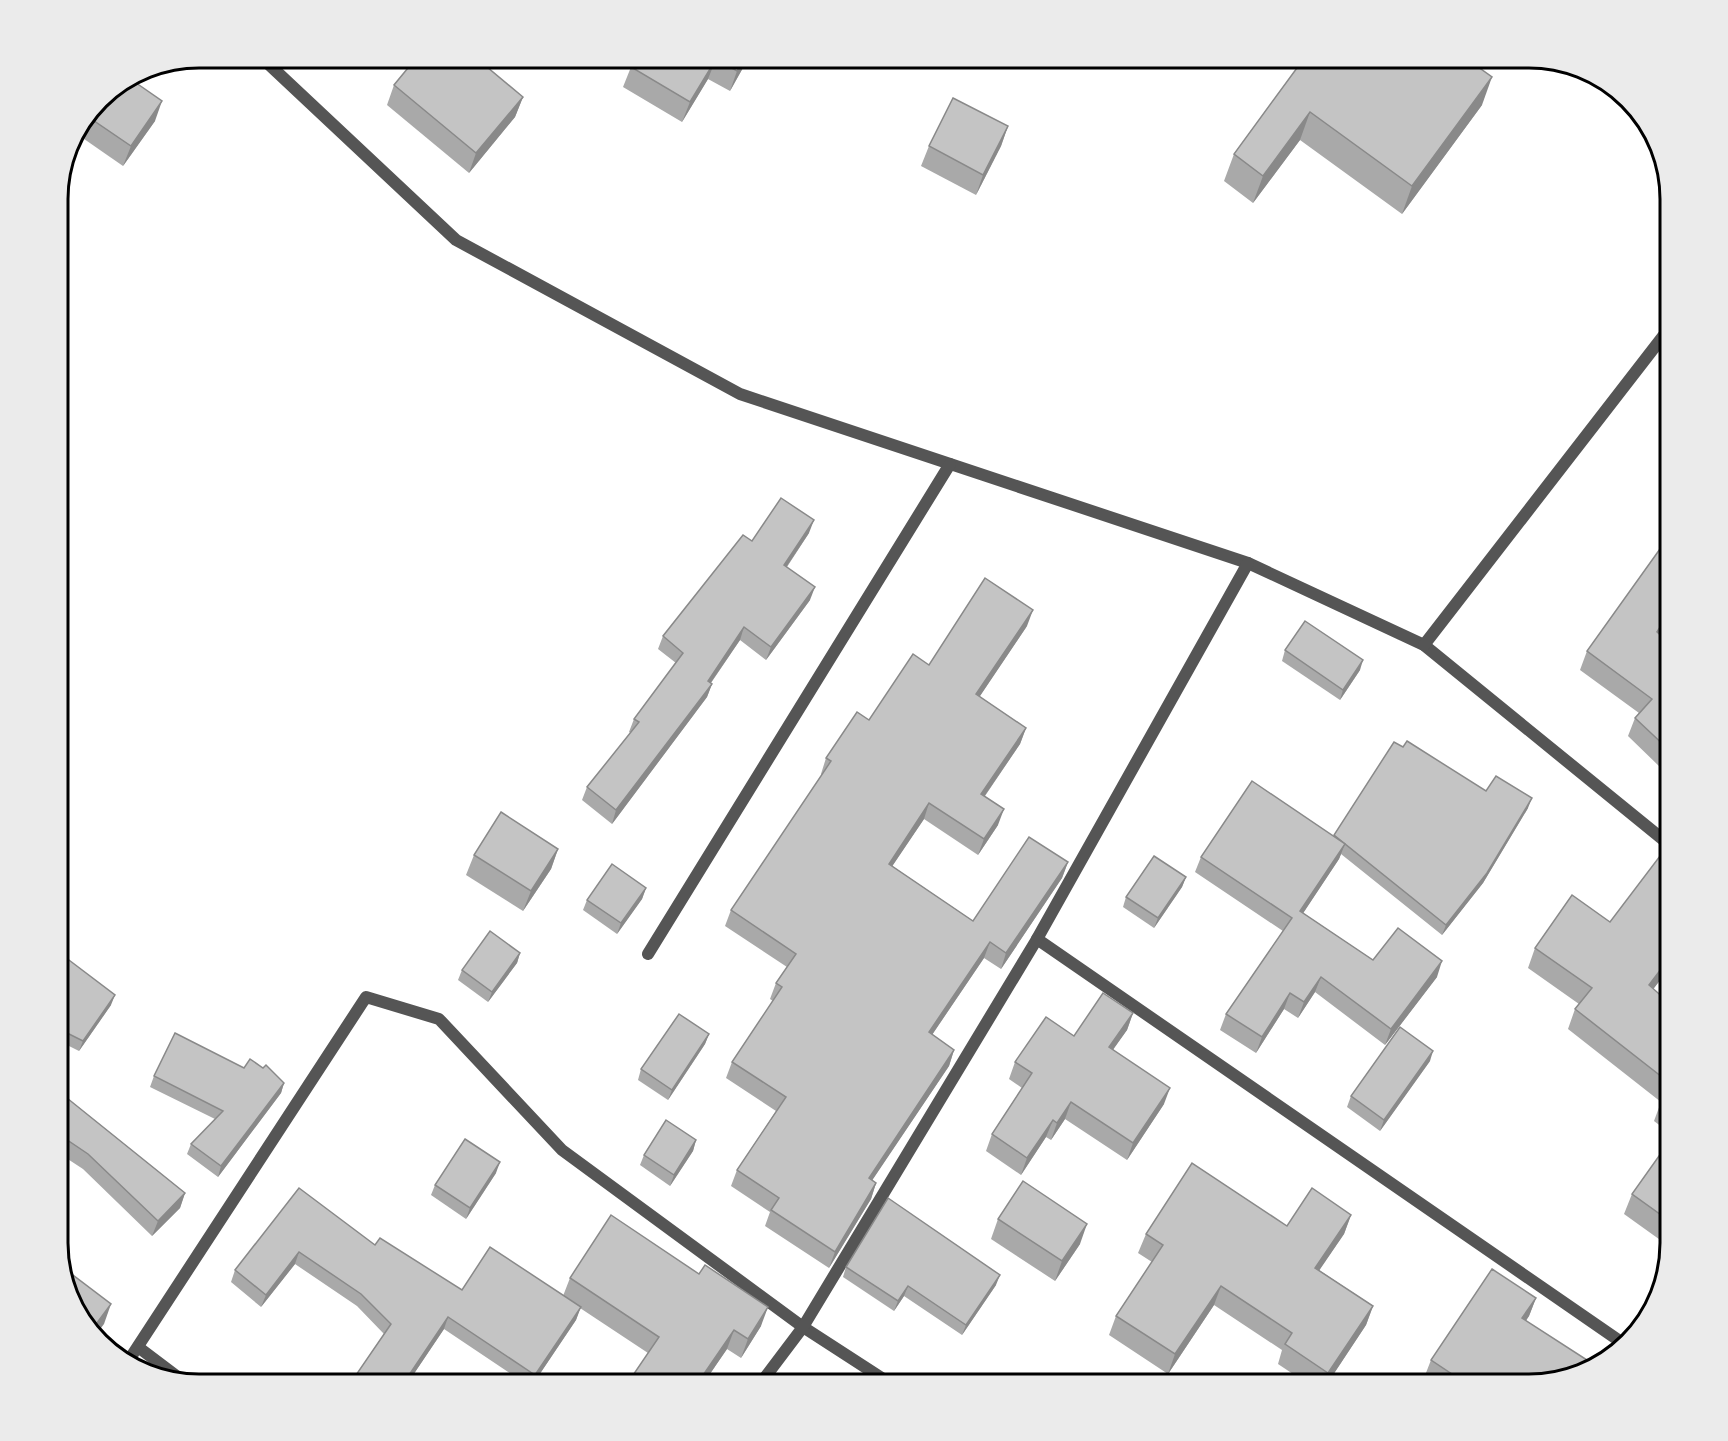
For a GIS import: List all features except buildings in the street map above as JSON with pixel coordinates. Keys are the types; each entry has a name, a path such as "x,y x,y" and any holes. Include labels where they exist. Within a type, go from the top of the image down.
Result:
{"street":[{"path":"273,68 456,240 740,394 1248,563 1424,645 1660,837"},
{"path":"1424,645 1660,340"},
{"path":"648,954 950,464"},
{"path":"768,1373 803,1327 1037,939 1248,563"},
{"path":"1037,939 1617,1339"},
{"path":"132,1355 366,997 440,1019 562,1150 803,1327 874,1373"},
{"path":"138,1347 168,1370"}]}
